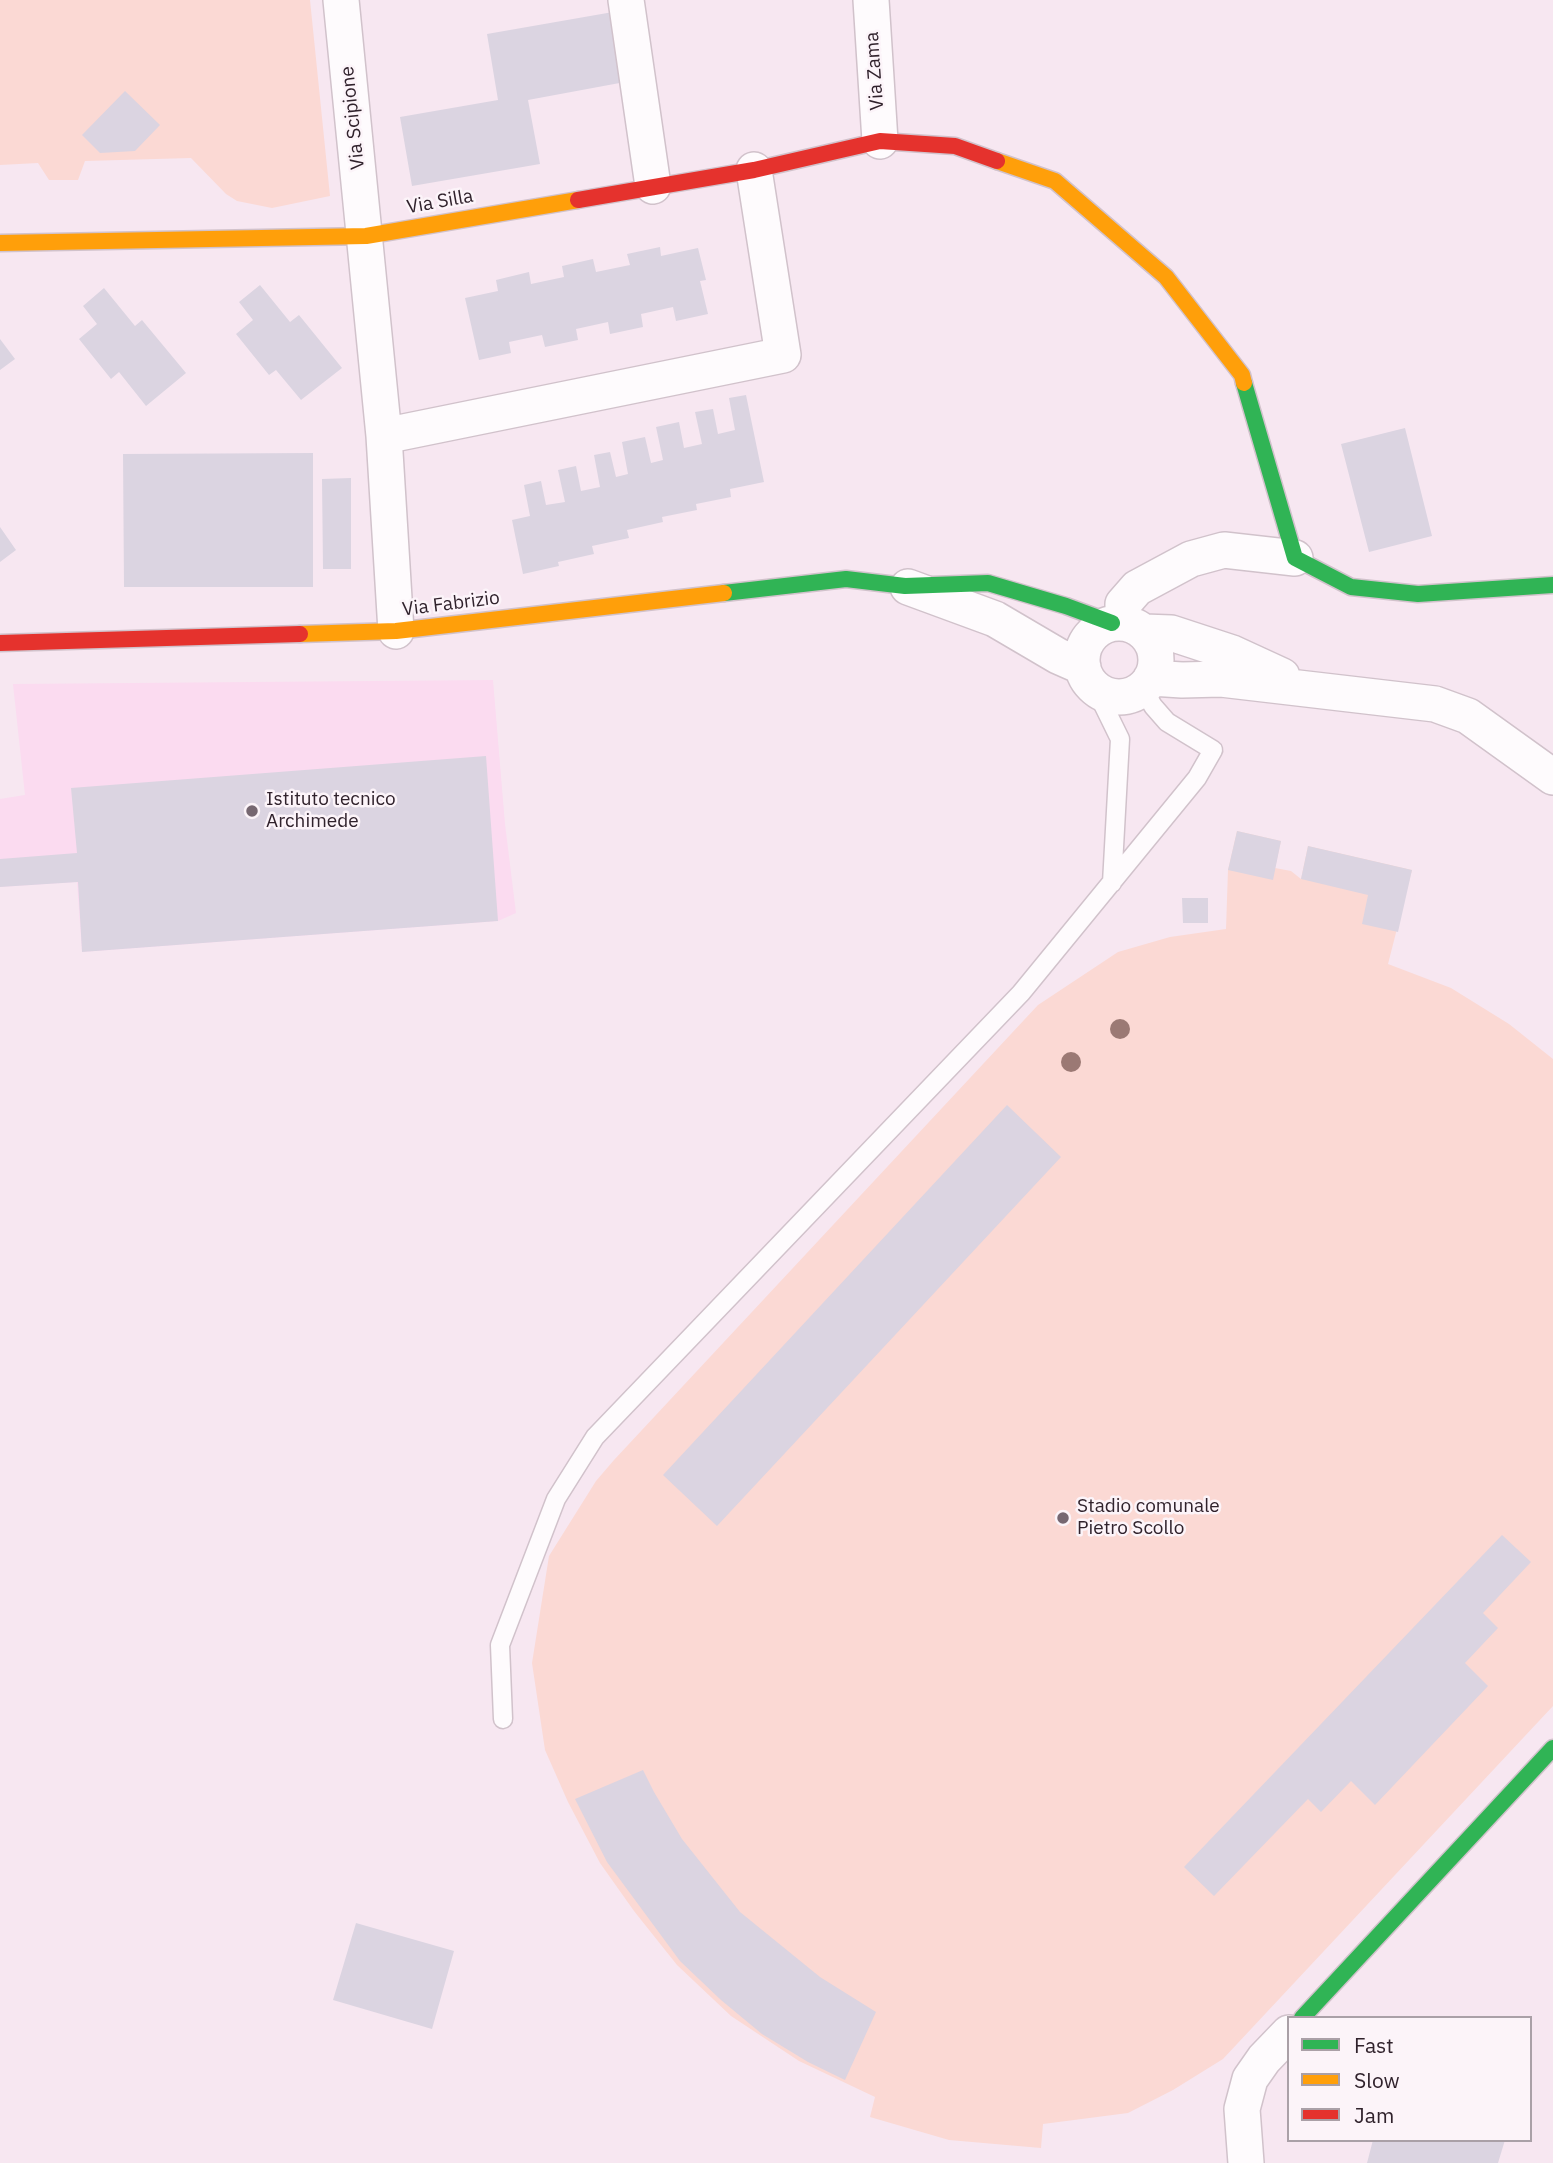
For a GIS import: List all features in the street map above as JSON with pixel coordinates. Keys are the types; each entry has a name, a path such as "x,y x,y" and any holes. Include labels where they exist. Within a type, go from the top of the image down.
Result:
{"street":[{"path":"626,0 653,186"},
{"name":"Via Zama","path":"871,0 880,141"},
{"name":"Via Scipione","path":"346,1 384,436 396,631"},
{"name":"Via Silla","path":"0,243 366,236 754,170 880,141 955,146 1055,181 1166,277 1242,375 1295,558"},
{"path":"384,436 783,355 754,170"},
{"path":"905,586 995,619 1058,656 1114,697 1135,694 1147,683 1155,669 1155,649 1126,626 1123,604 1137,588 1191,559 1224,550 1295,558 1351,587 1378,590 1418,594 1553,585"},
{"name":"Via Fabrizio","path":"0,643 396,631 846,579 905,586 988,583 1126,626"},
{"path":"1089,678 1083,656 1091,635 1101,628 1126,626 1171,633 1231,653 1313,691"},
{"path":"1147,683 1221,679 1435,704 1468,716 1553,778"},
{"path":"1305,2016 1553,1748"},
{"path":"1246,2163 1242,2109 1250,2079 1264,2059 1287,2035"}],"lane":[{"path":"1089,678 1119,739 1112,883"},
{"path":"503,1719 500,1645 556,1499 595,1437 1021,993 1197,778 1213,750 1167,722 1153,706 1147,683"}],"shaded area":[{"path":"0,0 310,0 330,196 272,208 237,201 226,194 191,158 85,161 78,180 49,180 38,163 0,165"},
{"name":"Istituto tecnico Archimede","path":"493,680 505,824 516,913 498,921 82,952 77,882 0,887 0,799 25,795 13,684"},
{"name":"Stadio comunale Pietro Scollo","path":"1237,831 1281,841 1275,868 1291,871 1301,879 1308,846 1412,870 1388,964 1451,988 1509,1024 1553,1059 1553,1706 1223,2059 1173,2090 1128,2113 1043,2124 1041,2148 949,2140 870,2117 875,2097 799,2061 731,2016 677,1965 600,1863 545,1750 532,1663 549,1556 596,1481 614,1460 1038,1005 1118,952 1170,937 1226,929 1228,870"}],"building":[{"path":"613,12 625,82 528,100 540,164 412,186 400,117 498,100 487,34"},
{"path":"125,91 160,125 135,151 100,153 82,135"},
{"path":"660,247 661,256 698,248 706,280 700,281 708,314 676,321 673,307 641,314 643,327 610,334 608,322 576,329 578,340 545,347 542,335 509,342 511,353 479,360 465,298 498,291 496,280 529,272 531,284 564,277 562,266 593,259 596,272 630,265 627,254"},
{"path":"260,285 290,322 299,315 342,368 301,400 276,370 269,375 236,334 253,320 239,302"},
{"path":"104,288 135,326 142,320 186,373 146,406 119,372 111,379 79,339 97,324 83,306"},
{"path":"0,339 15,359 0,370"},
{"path":"746,395 764,482 730,489 731,497 696,504 697,510 662,517 663,522 627,530 629,538 592,546 594,554 523,574 512,520 530,516 524,485 541,481 546,505 565,502 558,470 576,466 581,491 600,487 594,455 610,452 616,477 628,474 622,442 645,437 651,463 663,460 656,427 679,422 684,448 702,444 695,412 713,409 718,434 735,430 729,398"},
{"path":"1405,428 1432,536 1369,552 1341,444"},
{"path":"313,453 313,587 124,587 123,454"},
{"path":"351,478 351,569 323,569 322,479"},
{"path":"0,527 16,550 0,562"},
{"path":"486,756 498,921 82,952 78,882 0,887 0,859 77,853 71,788"},
{"path":"1237,831 1281,841 1273,880 1228,870"},
{"path":"1308,846 1412,870 1398,932 1362,924 1368,895 1301,879"},
{"path":"1182,898 1208,898 1208,923 1183,923"},
{"path":"1007,1105 1061,1157 717,1526 663,1475"},
{"path":"1502,1535 1531,1562 1483,1613 1498,1628 1465,1663 1488,1686 1375,1805 1351,1781 1321,1812 1308,1799 1214,1896 1184,1867"},
{"path":"643,1770 682,1839 740,1912 820,1977 876,2012 845,2080 808,2062 762,2034 721,2000 680,1961 607,1862 575,1799"},
{"path":"356,1923 454,1951 432,2029 333,2000"},
{"path":"1372,2142 1504,2142 1498,2163 1367,2163"}],"traffic: fast":[{"path":"1244,383 1295,558 1351,587 1418,594 1553,585"},
{"path":"724,593 846,579 905,586 988,583 1112,623"},
{"path":"1304,2016 1553,1748"}],"traffic: slow":[{"path":"997,161 1055,181 1166,277 1242,375 1244,383"},
{"path":"0,243 366,236 578,200"},
{"path":"300,634 396,631 724,593"}],"traffic: jam":[{"path":"578,200 754,170 880,141 955,146 997,161"},
{"path":"0,643 300,634"}],"place":[{"name":"Istituto tecnico Archimede","path":"252,811"},
{"name":"Stadio comunale Pietro Scollo","path":"1063,1518"}]}
